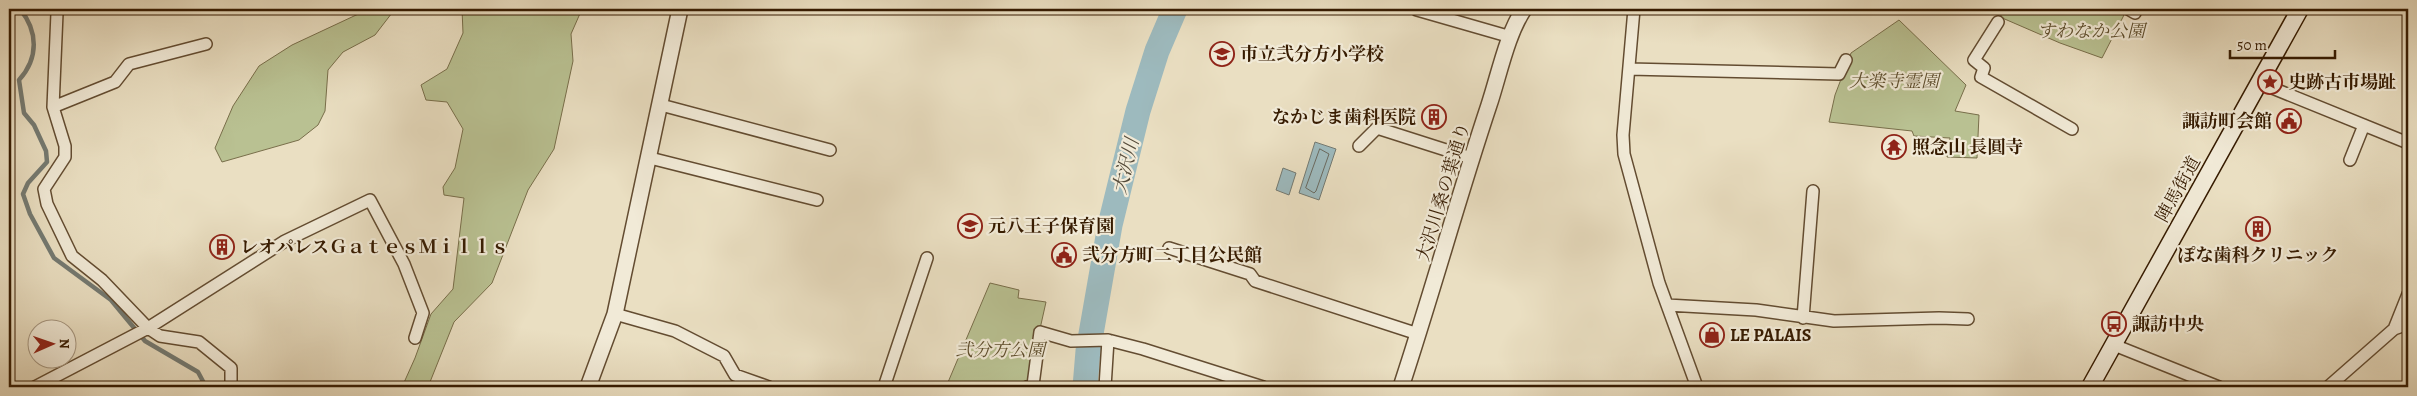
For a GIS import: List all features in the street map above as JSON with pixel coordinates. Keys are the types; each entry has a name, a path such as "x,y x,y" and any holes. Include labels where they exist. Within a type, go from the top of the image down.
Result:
{"main road":[{"name":"陣馬街道","path":"2090,387 2300,9"}],"street":[{"path":"55,9 57,13 53,107 65,146 65,157 44,189 47,204 72,256 102,280 147,328 160,336 199,342 231,368 231,387"},
{"path":"588,387 615,314 650,158 680,9"},
{"name":"大沢川桑の葉通り","path":"1401,387 1471,158 1512,37 1524,9"},
{"path":"1634,9 1623,136 1624,154 1667,305 1697,387"},
{"path":"1417,10 1512,37"},
{"path":"1998,22 1974,60 1984,68 1981,77 2072,129"},
{"path":"53,107 116,82 129,64 206,44"},
{"path":"1629,69 1839,74 1846,60"},
{"path":"2260,84 2408,143"},
{"path":"661,105 830,150"},
{"path":"2350,160 2364,125"},
{"path":"1359,146 1377,128 1471,158"},
{"path":"650,158 817,200"},
{"path":"1803,318 1813,191"},
{"path":"35,387 147,328 285,241 370,200 404,264 423,313 415,338"},
{"path":"1169,248 1250,274 1255,281 1418,334"},
{"path":"884,387 927,258"},
{"path":"2394,330 2408,294"},
{"path":"1667,305 1756,310 1834,321 1968,319"},
{"path":"615,314 675,331 724,356 735,375 769,387"},
{"path":"2330,387 2394,330 2408,324"},
{"path":"1027,387 1033,384 1040,332 1071,341 1106,340 1143,349 1263,387"},
{"path":"1105,387 1106,340"},
{"path":"2114,345 2219,387"}],"green space":[{"path":"369,9 395,9 375,35 343,52 328,70 325,111 318,125 299,140 222,162 215,148 233,106 259,66 292,45"},
{"path":"462,9 582,9 571,34 573,61 554,149 528,190 492,283 454,322 428,387 402,387 431,314 453,289 464,198 444,195 443,187 455,168 463,129 447,102 426,100 421,85 447,69 463,33"},
{"name":"すわなか公園","path":"2005,9 2114,9 2124,15 2102,58 2060,43 2000,17"},
{"name":"大楽寺霊園","path":"1899,20 1966,85 1955,111 1979,115 1977,158 1947,157 1950,138 1914,136 1912,131 1829,122 1835,95 1851,53"},
{"name":"弐分方公園","path":"990,283 1019,290 1018,298 1046,302 1027,387 946,387"}],"water":[{"path":"1315,142 1336,149 1319,200 1299,193"},
{"path":"1283,168 1296,173 1289,195 1276,190"}],"waterway":[{"path":"20,9 30,26 34,44 30,63 26,72 19,80 24,113 34,125 46,151 47,162 28,183 23,194 30,214 54,258 111,300 145,341 198,372 206,387"},
{"name":"大沢川","path":"1085,387 1088,351 1110,225 1138,111 1157,51 1175,9"},
{"name":"大沢川","path":"1088,351 1095,351"}],"place":[{"name":"市立弐分方小学校","path":"1222,54"},
{"name":"史跡古市場趾","path":"2270,82"},
{"name":"なかじま歯科医院","path":"1434,117"},
{"name":"諏訪町会館","path":"2289,121"},
{"name":"照念山 長圓寺","path":"1894,147"},
{"name":"元八王子保育園","path":"970,226"},
{"name":"ぽな歯科クリニック","path":"2258,229"},
{"name":"レオパレスＧａｔｅｓＭｉｌｌｓ","path":"222,247"},
{"name":"弐分方町二丁目公民館","path":"1064,255"},
{"name":"諏訪中央","path":"2114,324"},
{"name":"LE PALAIS","path":"1712,335"}]}
